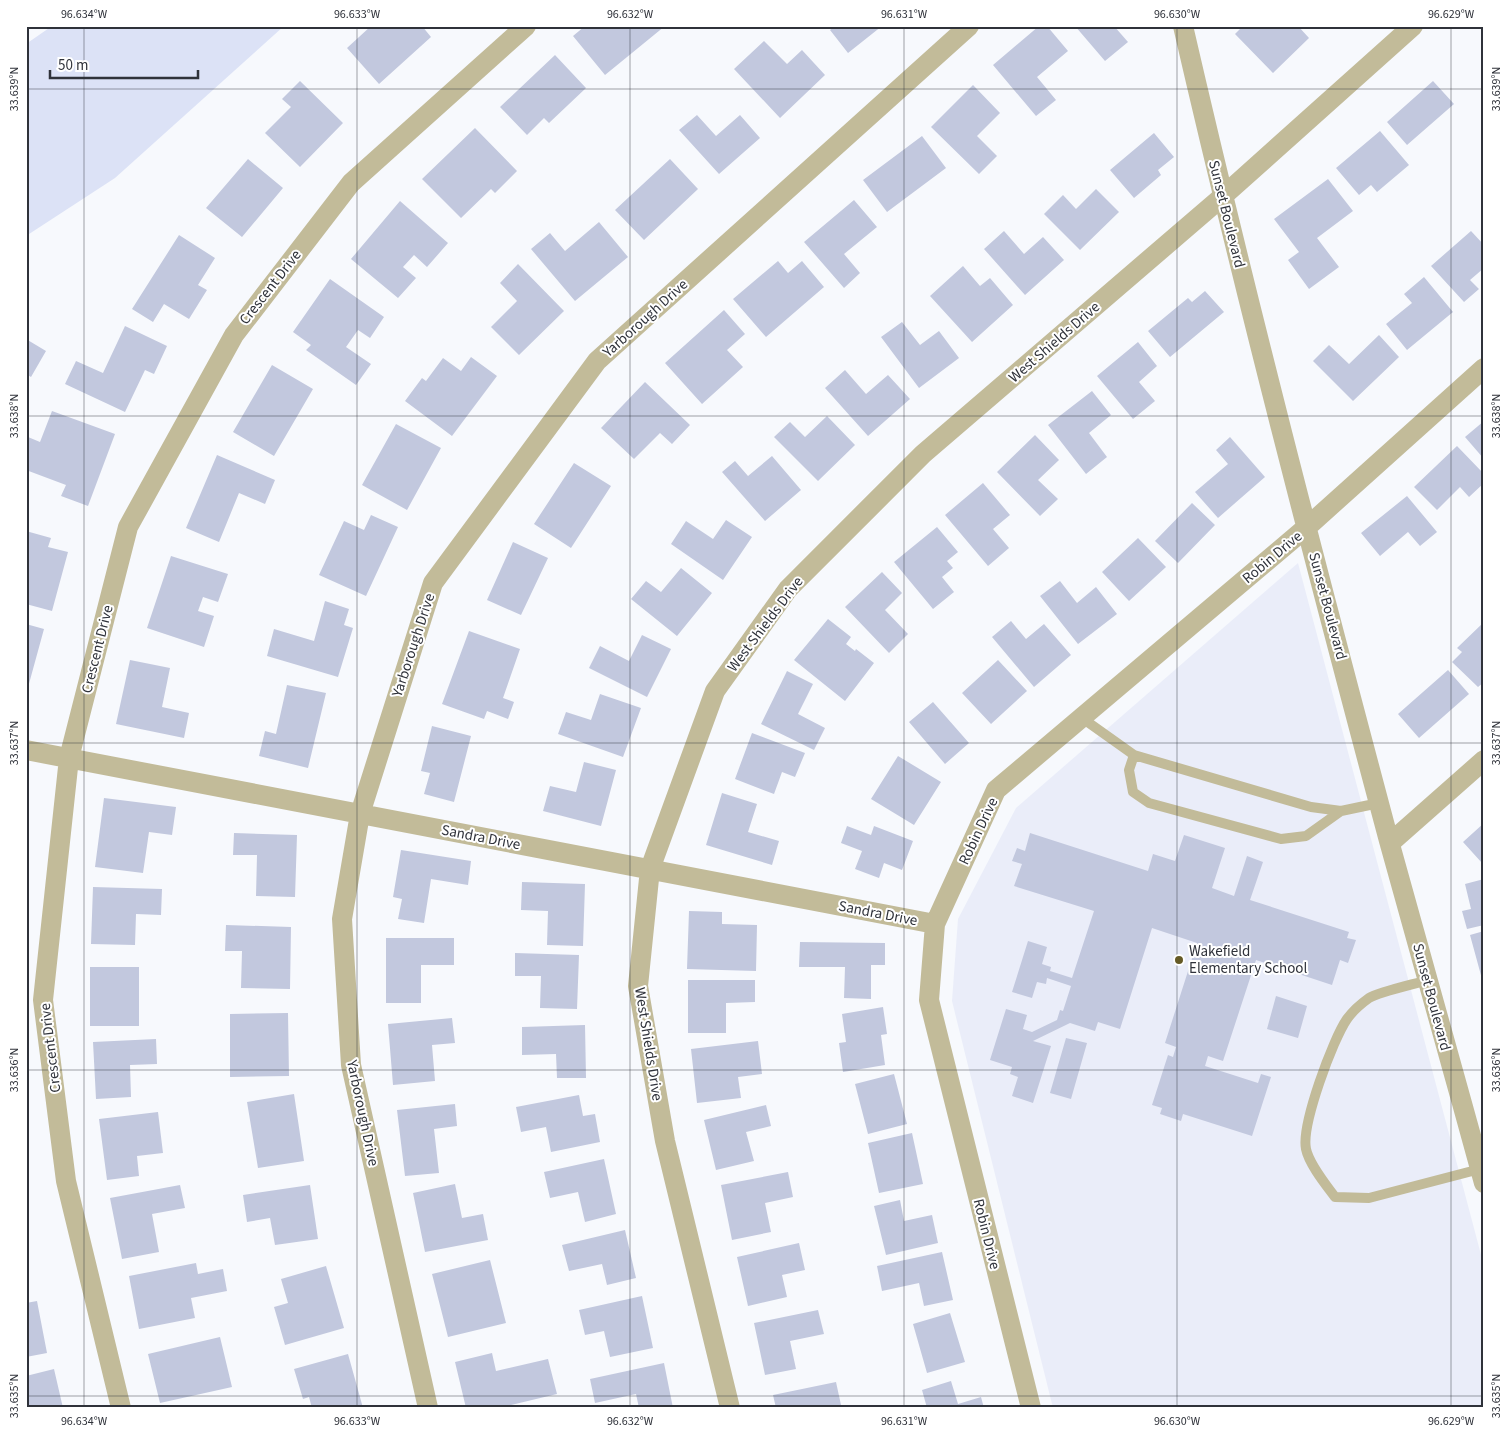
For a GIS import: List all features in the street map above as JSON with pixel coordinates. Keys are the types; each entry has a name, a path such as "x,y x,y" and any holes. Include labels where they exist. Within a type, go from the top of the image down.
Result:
{"street":[{"name":"Crescent Drive","path":"121,1408 66,1181 43,1000 69,758 128,527 234,335 351,183 526,26"},
{"name":"Yarborough Drive","path":"428,1408 351,1065 342,919 360,814 433,583 597,361 970,26"},
{"name":"Sunset Boulevard","path":"1183,26 1222,197 1307,527 1379,803 1483,1179"},
{"name":"West Shields Drive","path":"730,1408 665,1140 638,986 650,869 715,691 788,589 923,454 1222,197 1413,26"},
{"name":"Robin Drive","path":"1031,1408 929,1000 935,924 996,790 1307,527 1484,368"},
{"name":"Sandra Drive","path":"26,750 935,924"},
{"path":"1390,843 1484,760"}],"lane":[{"path":"1082,718 1134,755 1311,807 1341,811 1379,803"},
{"path":"1134,755 1129,770 1133,792 1150,802 1281,839 1306,836 1341,811"},
{"path":"1428,980 1371,997 1348,1018 1332,1046 1314,1102 1308,1126 1306,1148 1317,1174 1335,1197 1369,1198 1483,1179"}],"shaded area":[{"path":"52,26 284,26 115,178 26,236 26,44"},
{"name":"Wakefield Elementary School","path":"1298,563 1484,1266 1484,1408 1054,1408 952,1001 958,919 1016,808"}],"building":[{"path":"371,26 422,26 431,37 379,84 347,48"},
{"path":"585,26 665,26 605,75 573,36"},
{"path":"835,26 882,26 848,53 830,30"},
{"path":"1039,26 1047,26 1068,51 1037,77 1056,100 1036,116 993,65"},
{"path":"1075,26 1114,26 1128,42 1105,61"},
{"path":"1243,26 1298,26 1309,38 1273,73 1235,34"},
{"path":"764,41 787,64 802,50 825,75 780,118 734,69"},
{"path":"555,55 586,88 549,123 544,118 527,135 500,107"},
{"path":"300,81 343,123 300,167 265,133 291,107 282,99"},
{"path":"1433,81 1454,104 1407,145 1387,122"},
{"path":"973,85 1000,113 977,136 997,156 979,174 931,127"},
{"path":"697,115 716,136 740,115 760,138 719,174 679,130"},
{"path":"475,128 517,171 495,193 491,189 461,218 422,179"},
{"path":"1380,131 1409,165 1377,192 1371,185 1359,195 1336,168"},
{"path":"1154,133 1174,157 1158,170 1161,175 1134,198 1110,170"},
{"path":"922,136 946,168 887,212 863,180"},
{"path":"248,159 283,188 242,237 206,208"},
{"path":"670,159 698,189 644,240 615,210"},
{"path":"1328,179 1353,211 1317,238 1339,267 1309,289 1288,260 1299,252 1274,219"},
{"path":"1096,189 1119,212 1080,250 1044,214 1063,195 1076,209"},
{"path":"854,200 877,227 844,254 860,273 844,288 804,242"},
{"path":"400,201 448,243 427,267 414,255 403,267 416,278 398,298 351,259"},
{"path":"599,222 628,257 575,301 531,249 550,233 565,251"},
{"path":"1004,231 1024,254 1043,237 1064,260 1025,295 984,249"},
{"path":"1471,231 1484,245 1484,268 1470,280 1479,289 1464,302 1431,266"},
{"path":"179,235 215,258 198,285 207,290 189,319 164,304 153,322 132,309"},
{"path":"778,261 788,273 802,261 824,287 766,337 733,299"},
{"path":"518,264 564,311 519,355 491,327 517,301 500,283"},
{"path":"963,266 980,286 990,278 1013,305 972,342 930,296"},
{"path":"1424,277 1453,312 1407,350 1386,324 1412,303 1404,294"},
{"path":"330,279 384,317 370,338 358,330 346,347 371,364 356,385 306,350 311,345 293,332"},
{"path":"1205,291 1224,312 1170,357 1148,331 1188,298 1192,302"},
{"path":"724,310 745,334 727,350 743,367 702,404 665,363"},
{"path":"902,322 920,345 939,331 959,358 919,388 881,337"},
{"path":"125,326 167,346 154,374 145,370 125,412 65,384 76,361 103,373"},
{"path":"1379,335 1399,357 1353,401 1313,361 1329,345 1349,364"},
{"path":"26,339 46,351 31,377 26,374"},
{"path":"1138,342 1157,366 1139,382 1155,401 1133,419 1097,376"},
{"path":"471,357 497,376 452,436 405,401 422,378 426,381 443,358 461,371"},
{"path":"272,365 313,389 274,456 233,432"},
{"path":"845,370 866,394 888,375 910,399 868,436 825,388"},
{"path":"645,382 690,425 672,444 660,433 634,459 601,428"},
{"path":"1092,391 1111,415 1089,433 1107,457 1086,474 1048,425"},
{"path":"52,411 115,434 88,506 61,496 66,485 26,470 28,437 40,442"},
{"path":"827,416 855,445 818,481 774,437 790,422 805,437"},
{"path":"1484,421 1484,459 1465,437"},
{"path":"396,424 441,448 407,510 362,485"},
{"path":"1035,435 1059,460 1038,480 1058,499 1040,516 997,472"},
{"path":"1230,437 1265,477 1218,518 1195,492 1228,464 1216,450"},
{"path":"1457,446 1484,474 1484,483 1469,497 1460,487 1437,510 1414,487"},
{"path":"217,455 275,480 265,504 239,493 219,542 186,528"},
{"path":"772,456 801,490 765,521 722,472 735,461 748,476"},
{"path":"574,463 611,486 571,548 534,524"},
{"path":"983,483 1010,515 993,529 1009,548 988,566 945,515"},
{"path":"1407,496 1437,532 1420,546 1408,532 1380,556 1361,533"},
{"path":"1192,503 1215,525 1178,563 1155,541"},
{"path":"371,515 398,527 366,596 319,575 344,521 364,530"},
{"path":"726,520 752,537 723,580 671,544 686,521 713,539"},
{"path":"937,527 958,552 947,561 953,568 942,577 954,592 933,609 894,562"},
{"path":"26,531 51,538 48,547 68,552 52,611 26,604"},
{"path":"1138,538 1166,567 1129,601 1102,572"},
{"path":"513,542 548,558 521,615 487,600"},
{"path":"171,556 228,574 218,602 203,597 198,611 214,616 204,647 147,628"},
{"path":"681,568 712,593 677,636 631,599 646,581 661,592"},
{"path":"882,572 902,593 885,610 908,634 889,653 845,607"},
{"path":"1060,581 1077,603 1096,587 1117,614 1078,644 1040,596"},
{"path":"325,601 349,609 344,625 353,628 338,677 267,656 274,629 314,641"},
{"path":"828,619 851,637 846,644 874,663 845,701 794,660"},
{"path":"1011,621 1026,639 1044,624 1071,655 1034,687 992,637"},
{"path":"1484,622 1484,682 1478,687 1452,662 1462,652 1457,648"},
{"path":"26,624 44,629 27,691 26,691"},
{"path":"469,631 520,649 503,698 514,702 508,719 487,711 484,719 442,704"},
{"path":"642,635 671,649 647,697 589,668 600,646 629,661"},
{"path":"130,660 170,668 162,707 189,713 184,738 116,724"},
{"path":"998,660 1027,691 991,724 962,693"},
{"path":"1448,670 1469,694 1419,738 1398,714"},
{"path":"787,671 813,684 798,714 825,728 814,750 761,724"},
{"path":"287,685 326,693 308,768 259,756 265,731 276,734"},
{"path":"600,694 641,708 623,757 558,734 566,712 591,720"},
{"path":"933,702 969,743 945,764 909,722"},
{"path":"432,726 471,736 454,802 424,794 430,773 421,771"},
{"path":"752,733 805,753 795,777 782,772 774,794 735,779"},
{"path":"898,756 941,782 914,825 871,799"},
{"path":"584,762 616,770 601,826 543,811 550,786 576,792"},
{"path":"722,793 757,804 748,832 779,841 772,865 706,845"},
{"path":"104,798 176,807 172,835 149,832 143,873 95,867"},
{"path":"1484,823 1484,861 1482,863 1463,842"},
{"path":"847,826 871,835 874,826 913,841 902,870 884,863 879,878 855,869 862,851 841,843"},
{"path":"234,833 297,835 295,897 256,896 257,855 233,855"},
{"name":"Wakefield Elementary School","path":"1030,833 1148,871 1153,854 1175,861 1184,835 1225,848 1212,888 1234,896 1247,856 1263,862 1250,900 1349,932 1347,938 1356,940 1348,963 1340,960 1332,985 1256,960 1223,1061 1208,1056 1205,1066 1258,1083 1261,1074 1271,1077 1252,1136 1183,1114 1181,1121 1160,1114 1162,1108 1152,1105 1168,1055 1173,1057 1176,1047 1165,1043 1197,943 1152,928 1120,1029 1098,1022 1095,1031 1070,1023 1033,1041 1051,1046 1033,1103 1012,1096 1018,1077 1010,1074 1012,1067 990,1060 1006,1009 1027,1015 1023,1029 1032,1032 1057,1020 1060,1010 1063,1011 1071,986 1047,978 1046,984 1037,982 1032,998 1012,992 1028,941 1047,947 1042,964 1051,967 1050,971 1072,978 1094,911 1014,886 1022,864 1012,861 1017,848 1025,851"},
{"path":"401,850 471,861 468,885 431,879 424,923 398,919 402,899 393,897"},
{"path":"1484,879 1484,925 1467,929 1462,911 1471,909 1465,884"},
{"path":"522,882 585,884 583,946 547,945 548,911 521,910"},
{"path":"93,887 162,889 161,915 136,914 135,945 91,944"},
{"path":"689,911 722,912 722,924 757,925 756,971 687,969"},
{"path":"226,925 291,927 290,989 241,988 242,951 225,951"},
{"path":"1484,931 1484,978 1482,979 1470,935"},
{"path":"386,938 454,938 454,965 421,965 421,1003 386,1003"},
{"path":"800,942 885,943 885,965 871,965 871,999 844,998 845,967 799,967"},
{"path":"515,953 579,955 577,1009 540,1008 541,976 515,976"},
{"path":"90,967 139,967 139,1026 90,1026"},
{"path":"688,980 755,980 755,1002 726,1003 726,1033 688,1033"},
{"path":"1276,996 1307,1006 1298,1038 1267,1029"},
{"path":"883,1007 887,1034 881,1035 885,1065 843,1072 839,1043 846,1042 842,1014"},
{"path":"288,1013 289,1076 230,1077 230,1014"},
{"path":"452,1018 455,1043 432,1045 435,1081 393,1085 388,1024"},
{"path":"585,1025 586,1078 557,1078 556,1054 522,1055 522,1027"},
{"path":"1066,1038 1087,1043 1071,1099 1050,1093"},
{"path":"156,1039 157,1064 130,1065 131,1097 96,1099 93,1042"},
{"path":"758,1041 762,1074 738,1077 741,1098 697,1103 691,1049"},
{"path":"894,1074 907,1124 868,1134 855,1084"},
{"path":"294,1094 304,1161 258,1168 247,1102"},
{"path":"579,1095 583,1116 595,1114 600,1142 551,1152 546,1127 521,1132 516,1107"},
{"path":"455,1104 457,1126 434,1129 439,1173 405,1176 397,1110"},
{"path":"766,1105 771,1126 746,1132 754,1161 716,1170 704,1120"},
{"path":"158,1112 163,1153 137,1156 139,1176 107,1180 99,1119"},
{"path":"912,1133 923,1184 879,1193 868,1143"},
{"path":"604,1159 616,1214 585,1222 578,1192 550,1198 544,1172"},
{"path":"788,1172 793,1197 765,1203 771,1232 732,1240 721,1185"},
{"path":"455,1184 462,1218 483,1214 488,1240 425,1252 413,1193"},
{"path":"180,1185 185,1208 152,1214 159,1252 122,1259 110,1198"},
{"path":"310,1185 318,1239 275,1245 270,1218 247,1222 243,1195"},
{"path":"900,1200 904,1221 932,1215 938,1243 886,1255 874,1206"},
{"path":"625,1230 636,1278 607,1285 602,1264 569,1271 562,1245"},
{"path":"799,1243 805,1270 782,1275 787,1297 748,1306 737,1257"},
{"path":"942,1252 953,1300 924,1306 919,1283 882,1291 877,1266"},
{"path":"490,1260 506,1323 448,1337 432,1274"},
{"path":"196,1263 198,1274 223,1269 227,1291 191,1298 195,1318 139,1329 129,1276"},
{"path":"326,1266 344,1328 285,1345 274,1307 288,1303 281,1279"},
{"path":"26,1269 29,1282 26,1283"},
{"path":"642,1296 653,1348 610,1357 604,1331 585,1335 579,1310"},
{"path":"37,1301 47,1353 26,1357 26,1303"},
{"path":"818,1310 824,1334 790,1341 796,1369 765,1375 754,1323"},
{"path":"950,1313 965,1362 927,1373 913,1324"},
{"path":"220,1337 232,1387 160,1403 148,1354"},
{"path":"492,1353 496,1371 548,1359 557,1394 498,1408 466,1408 455,1362"},
{"path":"348,1354 363,1408 312,1408 309,1397 303,1399 294,1369"},
{"path":"664,1363 673,1408 639,1408 636,1394 595,1403 590,1379"},
{"path":"54,1369 63,1408 26,1408 26,1376"},
{"path":"951,1381 958,1404 981,1397 984,1408 927,1408 922,1390"},
{"path":"836,1382 841,1405 825,1408 776,1408 773,1395"}],"place":[{"name":"Wakefield Elementary School","path":"1179,960"}]}
